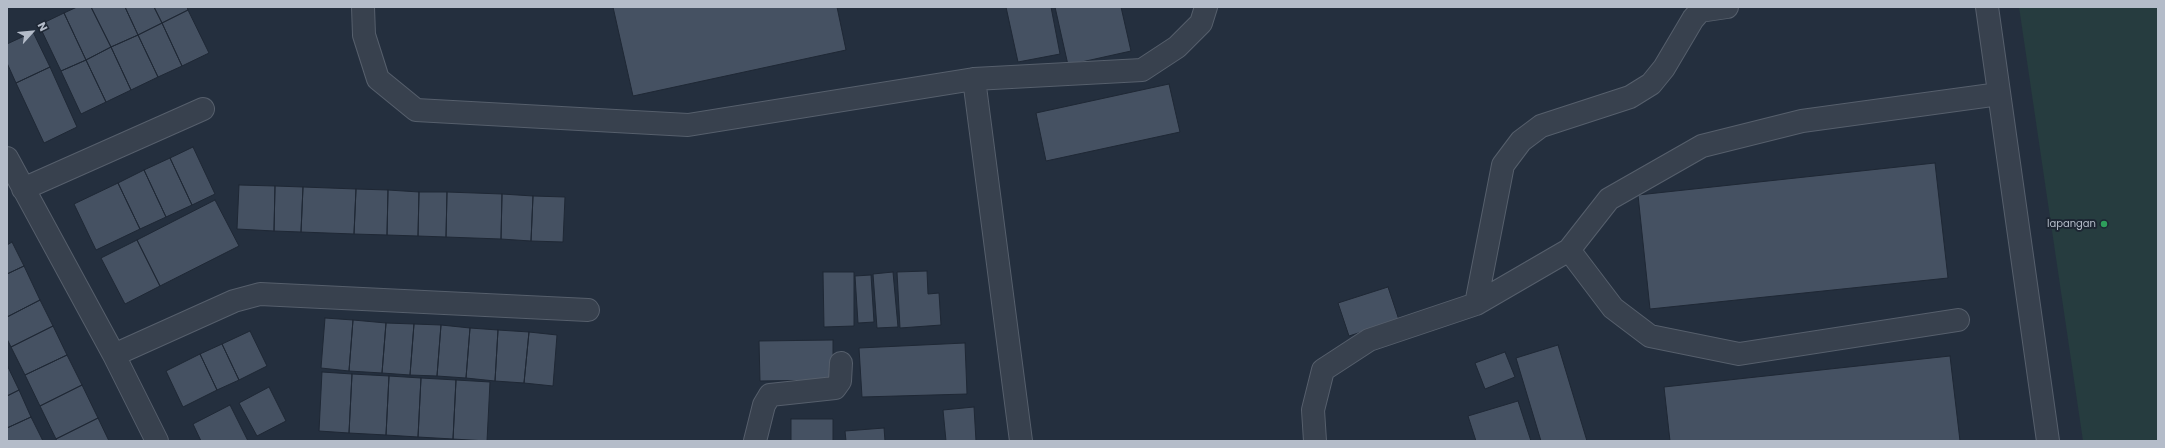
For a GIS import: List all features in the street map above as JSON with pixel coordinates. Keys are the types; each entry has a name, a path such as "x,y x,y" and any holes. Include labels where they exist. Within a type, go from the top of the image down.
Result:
{"street":[{"path":"362,7 364,35 378,79 416,110 688,126 974,79 1142,70 1177,48 1201,23 1206,7"},
{"path":"1476,304 1503,165 1521,141 1541,126 1630,97 1651,84 1664,68 1692,19 1700,11 1728,7"},
{"path":"1987,7 2048,441"},
{"path":"974,79 1021,441"},
{"path":"1315,441 1313,410 1323,370 1370,340 1476,304 1569,250 1609,199 1702,146 1802,121 1999,94"},
{"path":"23,189 203,109"},
{"path":"7,158 114,355 157,441"},
{"path":"1569,250 1613,308 1650,336 1739,354 1958,320"},
{"path":"114,355 234,301 260,294 588,310"},
{"path":"755,441 764,405 770,395 835,388 840,381 841,363"}],"green space":[{"name":"lapangan","path":"2019,7 2158,7 2158,441 2083,441"}],"building":[{"path":"77,7 91,7 111,47 86,60 64,13"},
{"path":"91,7 125,7 138,35 111,47"},
{"path":"125,7 154,7 162,23 138,35"},
{"path":"154,7 187,7 188,10 162,23"},
{"path":"613,7 837,7 846,50 633,96"},
{"path":"1006,7 1051,7 1060,54 1018,62"},
{"path":"1055,7 1121,7 1131,51 1068,65"},
{"path":"188,10 209,53 182,66 162,23"},
{"path":"64,13 86,60 61,71 39,25"},
{"path":"162,23 182,66 158,77 138,35"},
{"path":"33,32 50,67 16,83 7,63 7,44"},
{"path":"138,35 158,77 131,90 111,47"},
{"path":"111,47 131,90 106,102 86,60"},
{"path":"86,60 106,102 81,114 61,71"},
{"path":"50,67 77,127 44,143 16,83"},
{"path":"1169,84 1180,132 1046,161 1036,113"},
{"path":"193,147 215,194 192,205 170,158"},
{"path":"170,158 192,205 166,217 144,170"},
{"path":"1935,163 1948,278 1650,309 1638,195"},
{"path":"144,170 166,217 140,229 118,183"},
{"path":"118,183 140,229 96,250 74,204"},
{"path":"239,185 275,186 274,231 237,229"},
{"path":"275,186 303,187 301,232 274,231"},
{"path":"303,187 356,189 354,234 301,232"},
{"path":"356,189 388,190 387,235 354,234"},
{"path":"388,190 419,192 418,236 387,235"},
{"path":"419,192 447,192 446,237 418,236"},
{"path":"447,192 502,194 501,239 446,237"},
{"path":"502,194 533,196 531,241 501,239"},
{"path":"533,196 565,197 563,242 531,241"},
{"path":"215,200 239,246 160,286 137,240"},
{"path":"137,240 160,286 125,304 101,258"},
{"path":"12,242 24,266 7,274 7,245"},
{"path":"24,266 40,300 7,317 7,274"},
{"path":"927,271 928,294 939,293 941,325 900,328 897,272"},
{"path":"823,272 854,272 854,326 824,327"},
{"path":"893,272 898,327 877,328 873,274"},
{"path":"871,275 874,322 858,323 855,276"},
{"path":"1388,287 1399,320 1349,336 1338,303"},
{"path":"40,300 53,326 11,347 7,339 7,317"},
{"path":"325,318 353,320 349,371 321,368"},
{"path":"353,320 386,323 382,373 349,371"},
{"path":"386,323 414,324 410,375 382,373"},
{"path":"414,324 441,325 437,376 410,375"},
{"path":"441,325 470,328 466,378 437,376"},
{"path":"53,326 67,355 25,375 11,347"},
{"path":"470,328 498,330 495,381 466,378"},
{"path":"498,330 529,332 524,383 495,381"},
{"path":"250,331 267,366 239,380 222,344"},
{"path":"529,332 557,335 553,386 524,383"},
{"path":"833,340 833,380 760,381 759,341"},
{"path":"965,343 967,394 862,397 859,348"},
{"path":"222,344 239,380 217,390 200,354"},
{"path":"1558,345 1587,441 1541,441 1516,358"},
{"path":"1505,352 1515,377 1485,389 1475,363"},
{"path":"200,354 217,390 183,407 166,371"},
{"path":"67,355 82,385 40,406 25,375"},
{"path":"1950,356 1960,441 1670,441 1664,387"},
{"path":"7,365 19,390 7,396"},
{"path":"322,372 352,374 349,433 319,431"},
{"path":"352,374 389,376 386,435 349,433"},
{"path":"389,376 421,378 418,437 386,435"},
{"path":"421,378 456,380 453,439 418,437"},
{"path":"456,380 490,382 487,441 453,439"},
{"path":"82,385 98,418 56,439 40,406"},
{"path":"269,387 286,421 257,436 239,403"},
{"path":"19,390 31,417 7,428 7,396"},
{"path":"1518,401 1531,441 1476,441 1468,416"},
{"path":"230,405 248,441 201,441 193,424"},
{"path":"974,407 976,441 946,441 943,410"},
{"path":"31,417 43,441 7,441 7,428"},
{"path":"98,418 109,441 57,441 56,439"},
{"path":"791,419 833,419 833,441 791,441"},
{"path":"884,428 885,441 846,441 845,431"}],"place":[{"name":"lapangan","path":"2104,224"}]}
